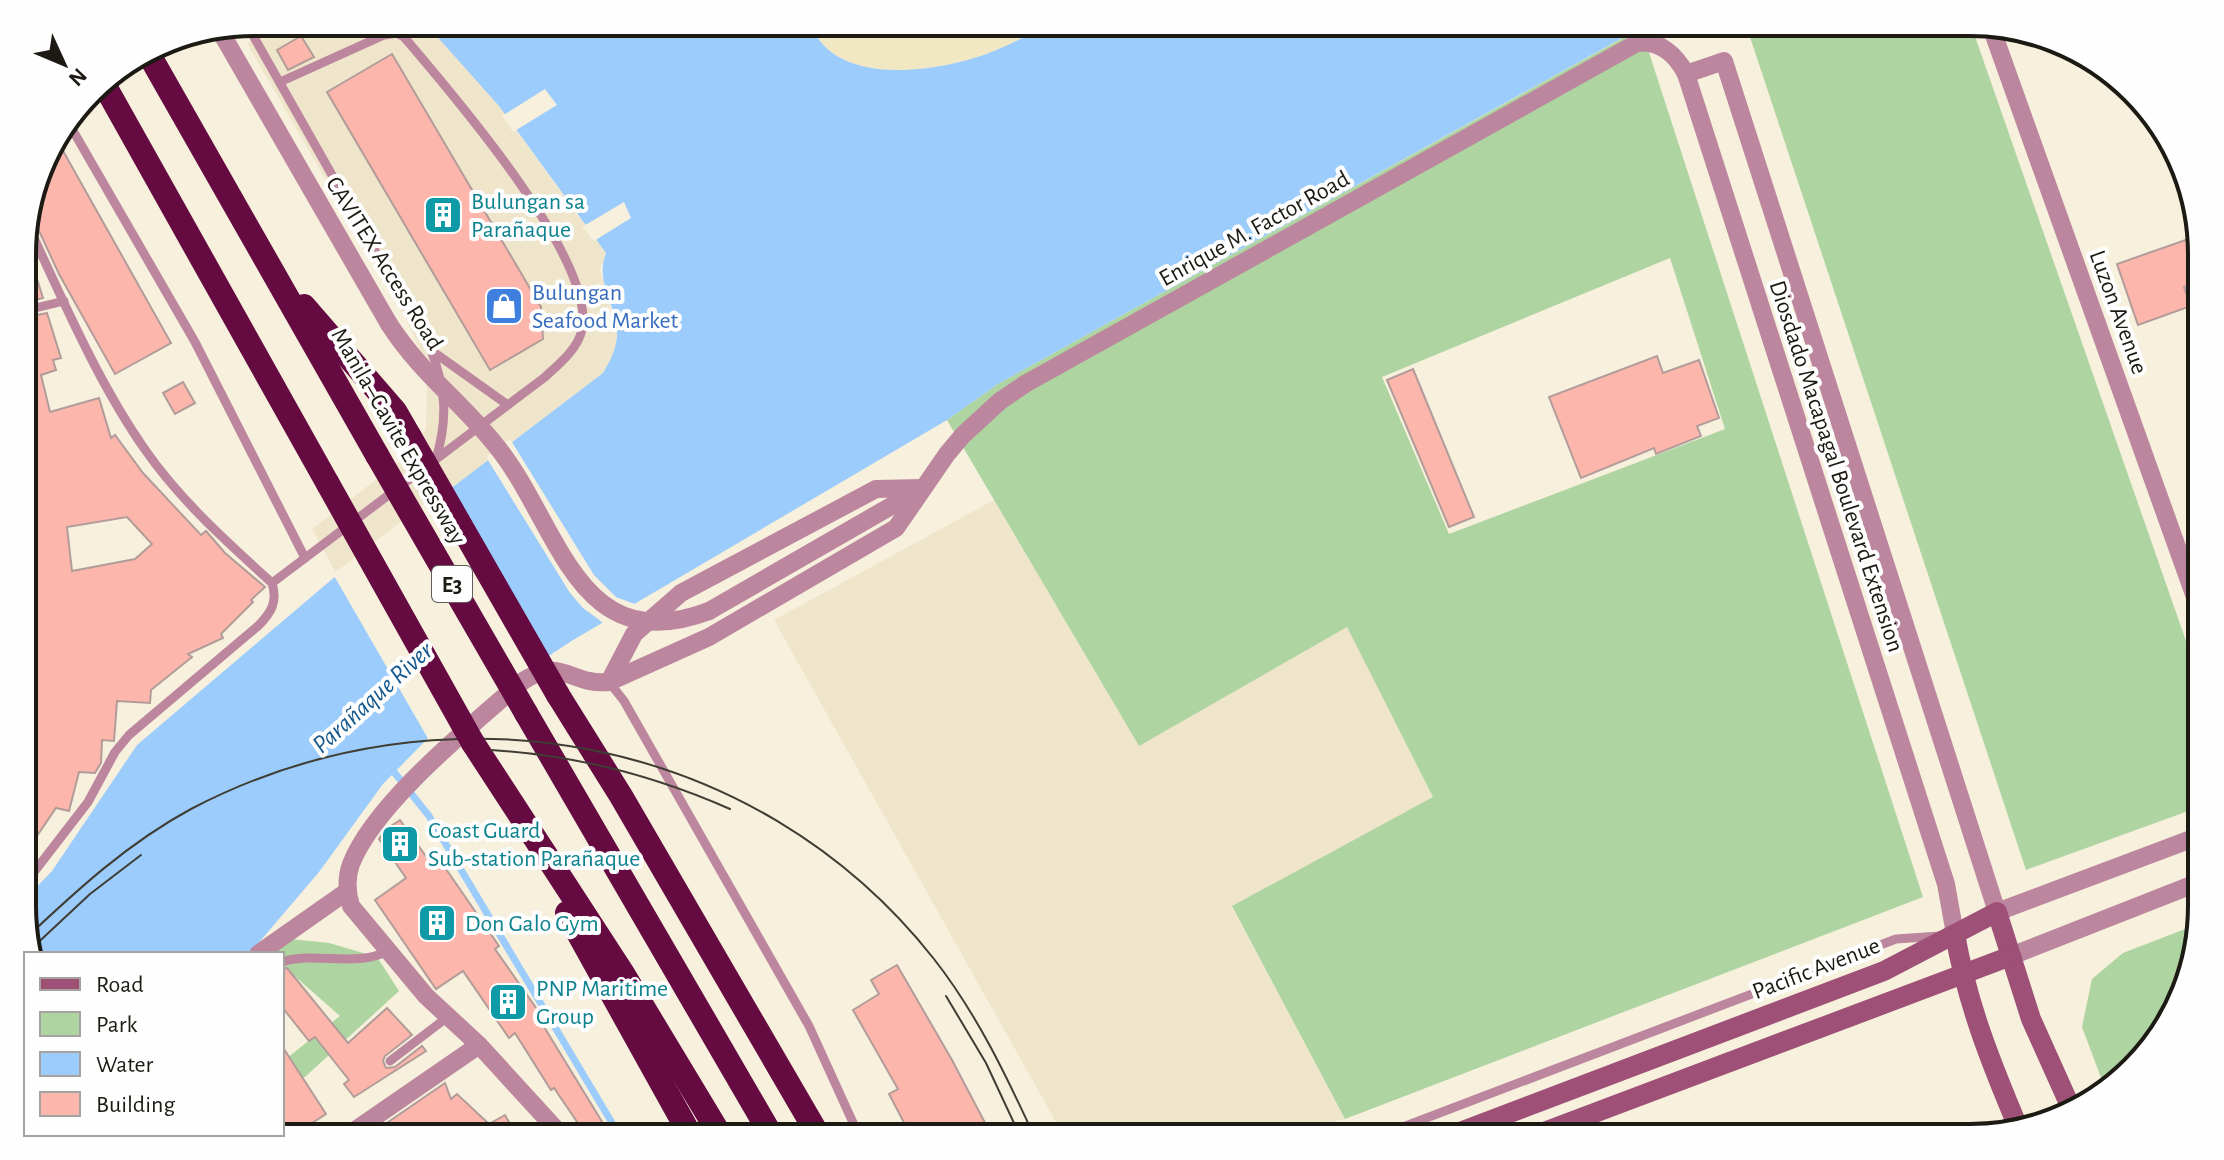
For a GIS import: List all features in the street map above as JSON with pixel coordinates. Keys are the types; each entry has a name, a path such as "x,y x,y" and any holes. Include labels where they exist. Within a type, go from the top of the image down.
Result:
{"highway":[{"name":"Manila–Cavite Expressway","path":"153,61 765,1124"},
{"name":"E3","path":"108,92 684,1124"},
{"path":"269,265 395,411 558,695 621,796 812,1124"},
{"path":"473,743 622,972 714,1124"}],"main road":[{"name":"Pacific Avenue","path":"1481,1124 1884,971 1997,912"},
{"path":"1997,912 2031,1019 2068,1101"},
{"path":"1955,934 1962,975 1981,1039 2015,1119"},
{"path":"1565,1124 2011,956"}],"street":[{"name":"CAVITEX Access Road","path":"224,38 389,324 418,366 482,429 508,461 568,565 593,597 622,616 654,623 672,623 709,611 922,488"},
{"name":"Luzon Avenue","path":"1995,38 2188,578"},
{"name":"Diosdado Macapagal Boulevard Extension","path":"1637,43 1651,43 1667,50 1686,74 1946,884 1955,934"},
{"name":"Enrique M. Factor Road","path":"609,682 709,637 896,528 947,454 979,418 1025,384 1637,43"},
{"name":"Diosdado Macapagal Boulevard Extension","path":"1686,74 1724,61 1997,912"},
{"path":"551,1124 479,1045 426,996 351,906 346,892 350,866 364,840 428,765 520,683 542,670 558,670 591,684 609,682 634,634 681,593 876,489 922,488"},
{"name":"Pacific Avenue","path":"1997,912 2188,840"},
{"path":"2011,956 2188,886"},
{"path":"261,952 346,892"},
{"path":"364,1124 479,1045"}],"lane":[{"path":"253,36 431,350 445,402 444,429 436,459"},
{"path":"280,82 382,36"},
{"path":"272,583 562,362 575,346 582,329 582,313 565,258 551,229 453,95 402,36"},
{"path":"74,132 195,342 305,558"},
{"path":"36,242 119,407 146,451 206,521 272,583 274,604 268,616 129,735 115,752 88,802 36,869"},
{"path":"36,308 64,301"},
{"path":"431,350 508,405"},
{"path":"609,682 624,701 809,1026 854,1124"},
{"path":"1411,1124 1896,939 1955,934"},
{"path":"284,961 298,957 377,957 388,951"},
{"path":"390,1061 449,1016"}],"shaded area":[{"name":"Bulungan Seafood Market","path":"259,36 436,36 499,106 606,253 600,269 617,333 615,352 603,373 337,575 312,529 412,452 426,429 427,385 419,346 404,316 247,43"},
{"path":"994,500 1139,746 1347,627 1433,797 1232,907 1345,1119 1323,1124 1057,1124 774,620"}],"green space":[{"path":"1627,36 1644,36 1923,897 1345,1119 1232,906 1433,797 1347,627 1139,746 947,420 998,384","holes":["1670,258 1725,429 1449,534 1382,377"]},
{"path":"1750,36 1975,36 2188,647 2188,811 2026,870"},
{"path":"2187,928 2184,949 2166,1003 2134,1050 2102,1079 2082,1027 2092,979 2123,953"},
{"path":"291,939 329,943 377,957 399,991 294,1087 284,1060 340,1016 284,967 284,952 268,952"}],"sand":[{"path":"818,36 1027,36 972,59 919,69 864,67 841,58 822,44"}],"water":[{"name":"Parañaque River","path":"436,36 818,36 822,44 841,58 864,67 891,70 919,69 972,59 1027,36 1626,36 998,384 947,420 573,640 436,730 383,784 319,872 248,952 41,952 36,888 52,871 137,745 337,575 603,373 617,336 604,285 606,253 499,106"}],"pier":[{"path":"545,89 557,105 513,132 502,116"},
{"path":"624,202 631,218 594,241 582,227"},
{"path":"510,439 594,575 616,597 640,606 606,625 583,608 570,593 486,457"},
{"path":"449,485 550,660 438,733 430,742 333,574"}],"building":[{"path":"301,36 314,57 288,70 277,50"},
{"name":"Bulungan sa Parañaque","path":"392,54 541,307 543,339 490,370 327,92"},
{"path":"62,150 171,343 115,374 59,274 38,228 43,197"},
{"path":"2187,240 2188,286 2184,287 2188,307 2138,325 2117,264"},
{"path":"36,276 43,298 36,300"},
{"path":"47,313 61,358 53,360 56,370 41,375 50,412 99,398 111,438 115,435 143,473 201,535 206,531 225,553 265,587 221,634 223,638 188,654 192,657 151,690 150,703 117,701 114,741 102,740 101,763 95,773 79,772 69,811 56,808 36,837 36,315","holes":["127,517 152,544 135,559 72,571 67,527"]},
{"path":"1657,356 1663,373 1699,360 1719,418 1697,426 1701,436 1656,454 1654,448 1581,478 1549,397"},
{"path":"1413,369 1474,517 1449,527 1387,380"},
{"path":"183,382 195,403 175,414 163,393"},
{"path":"400,820 430,862 437,856 499,946 495,949 541,1015 538,1017 603,1124 578,1124 554,1088 551,1090 515,1033 509,1038 463,971 436,989 375,900 406,878 379,839 385,830"},
{"path":"897,965 986,1124 905,1124 889,1094 898,1089 853,1010 879,994 871,980"},
{"path":"287,968 348,1043 387,1008 412,1035 385,1056 383,1061 386,1068 395,1067 422,1046 426,1051 354,1097 344,1084 349,1080 315,1037 309,1041 284,1010 284,969"},
{"path":"284,1049 326,1114 311,1124 284,1124"},
{"path":"445,1083 451,1099 457,1094 489,1124 385,1124"},
{"path":"505,1115 510,1124 489,1124"}],"waterway":[{"path":"394,772 429,816 613,1124"}],"tram line":[{"path":"37,927 104,868 168,822 191,809 288,768 388,745 490,739 590,750 687,777 778,822 861,882 934,959 964,1001 1028,1124"},
{"path":"491,750 553,757 614,769 672,786 730,809"},
{"path":"39,942 90,894 141,855"},
{"path":"946,996 986,1063 1014,1124"}],"place":[{"name":"Bulungan sa Parañaque","path":"443,215"},
{"name":"Bulungan Seafood Market","path":"504,306"},
{"name":"Coast Guard Sub-station Parañaque","path":"400,844"},
{"name":"Don Galo Gym","path":"437,923"},
{"name":"PNP Maritime Group","path":"508,1002"}]}
